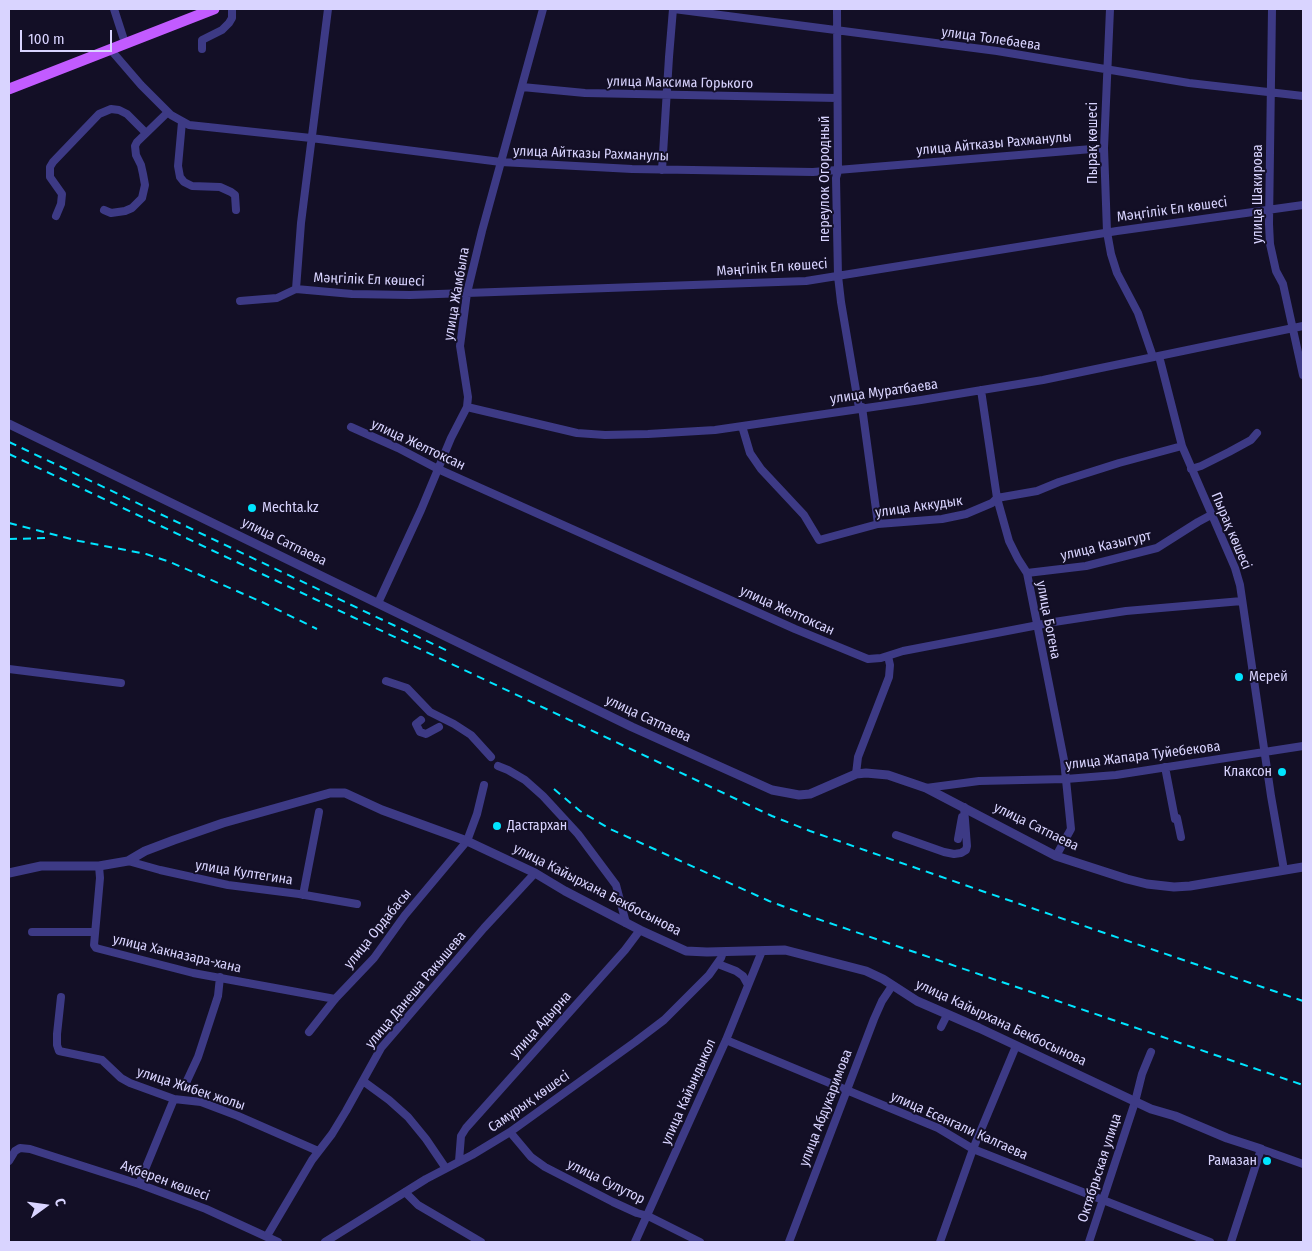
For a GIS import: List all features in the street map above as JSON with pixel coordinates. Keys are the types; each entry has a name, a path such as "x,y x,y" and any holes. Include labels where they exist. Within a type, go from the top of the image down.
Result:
{"main road":[{"path":"9,89 214,9"}],"street":[{"path":"114,9 125,43"},
{"path":"202,49 202,40 222,30 229,23 232,18 232,9"},
{"path":"296,289 300,223 328,9"},
{"name":"улица Жамбыла","path":"467,408 468,397 460,346 468,293 482,231 543,9"},
{"path":"662,170 674,9"},
{"name":"улица Толебаева","path":"674,9 996,51 1189,83 1303,96"},
{"name":"переулок Огородный","path":"837,9 838,171 836,178 838,276 841,302 861,408 878,524"},
{"name":"Пырақ көшесі","path":"1110,9 1104,148 1107,232 1110,254 1116,273 1138,313 1156,356 1182,446 1235,568 1242,601 1284,870"},
{"name":"улица Шакирова","path":"1272,9 1269,224 1272,256 1276,271 1283,284 1303,375"},
{"name":"улица Айтказы Рахманулы","path":"110,49 129,72 168,112 188,125 311,138 501,162 662,170 785,173 838,171 1104,148"},
{"name":"улица Максима Горького","path":"522,87 584,93 837,98"},
{"path":"56,216 61,204 62,194 50,177 50,167 99,114 111,109 119,110 127,114 146,133"},
{"path":"104,210 111,213 125,211 132,208 142,198 145,185 144,174 136,155 135,146 168,112"},
{"path":"182,122 178,166 180,177 192,186 220,187 232,192 235,195 236,210"},
{"name":"Мәңгілік Ел көшесі","path":"240,301 277,298 296,289 352,294 410,295 806,281 1107,232 1303,205"},
{"name":"улица Муратбаева","path":"467,408 577,433 605,435 667,433 742,426 1043,380 1303,326"},
{"name":"улица Богена","path":"981,390 997,498 1009,541 1027,573 1064,760 1071,829 1056,856"},
{"path":"378,603 421,510 451,438 467,408"},
{"name":"улица Сатпаева","path":"9,424 632,727 772,790 800,796 810,794 856,774 888,775 926,788 1056,856 1127,879 1174,887 1303,867"},
{"name":"улица Аккудык","path":"742,426 750,453 760,470 804,515 819,540 878,524 966,514 992,503 997,498 1037,491 1110,465 1182,446"},
{"name":"улица Желтоксан","path":"351,428 795,629 868,659 1036,626 1126,611 1242,601"},
{"path":"1191,469 1201,466 1244,444 1257,433"},
{"name":"улица Казыгурт","path":"1027,573 1086,566 1157,548 1211,515"},
{"path":"856,774 858,757 889,677 890,665 888,656"},
{"path":"9,669 121,683"},
{"path":"386,680 407,688 430,712 471,735 491,757"},
{"path":"421,720 416,724 420,732 426,734 439,727"},
{"name":"улица Жапара Туйебекова","path":"926,788 979,781 1066,779 1116,775 1303,746"},
{"path":"498,766 525,780 543,796 578,834 616,885 626,923"},
{"path":"1165,767 1181,837"},
{"name":"улица Ордабасы","path":"309,1032 335,999 374,958 405,915 467,841 477,814 484,785"},
{"name":"улица Кайырхана Бекбосынова","path":"9,873 41,866 99,866 128,861 145,851 223,823 330,793 346,794 382,810 467,841 535,873 626,923 686,951 785,950 866,971 947,1016 979,1028 1135,1102 1227,1138 1303,1164"},
{"path":"896,835 954,854 966,850 962,838 964,807"},
{"path":"303,895 319,812"},
{"path":"954,854 954,849 962,838"},
{"name":"улица Култегина","path":"128,861 228,885 357,904"},
{"name":"улица Хакназара-хана","path":"99,866 100,878 94,945 96,948 194,973 335,999"},
{"name":"улица Данеша Ракышева","path":"267,1236 318,1151 332,1134 364,1081 381,1048 484,928 535,873"},
{"name":"улица Адырна","path":"459,1161 461,1136 466,1128 625,950 640,930"},
{"path":"32,932 95,932"},
{"name":"улица Кайындыкол","path":"635,1242 726,1040 762,951"},
{"name":"Самұрық көшесі","path":"325,1242 446,1167 510,1132 635,1042 664,1020 709,975 718,964 723,952"},
{"path":"718,964 736,971 743,976 748,985"},
{"path":"186,1085 198,1057 218,996 220,977"},
{"name":"улица Абдукаримова","path":"789,1242 874,1019 892,986"},
{"name":"улица Жибек жолы","path":"61,997 57,1034 59,1051 102,1060 125,1081 174,1099 201,1102 318,1151"},
{"path":"941,1027 947,1016"},
{"name":"улица Есенгали Калгаева","path":"726,1040 938,1128 973,1149 1210,1242"},
{"path":"940,1242 973,1149 1016,1046"},
{"name":"Октябрьская улица","path":"1089,1242 1135,1102 1142,1074 1151,1052"},
{"path":"364,1081 408,1117 446,1167"},
{"path":"139,1184 174,1099"},
{"name":"улица Сулутор","path":"510,1132 531,1157 546,1167 621,1206 648,1216 700,1242"},
{"name":"Ақберен көшесі","path":"9,1161 15,1151 20,1148 40,1152 139,1184 206,1209 278,1242"},
{"path":"1231,1242 1262,1149"},
{"path":"405,1192 418,1205 481,1242"}],"railway":[{"path":"9,442 450,652"},
{"path":"9,454 772,816 979,890 1303,1001"},
{"path":"9,523 79,541 146,554 170,562 262,602 317,629"},
{"path":"9,539 47,538"},
{"path":"554,789 580,811 610,829 769,901 1303,1085"}],"place":[{"name":"Mechta.kz","path":"252,508"},
{"name":"Мерей","path":"1239,677"},
{"name":"Клаксон","path":"1282,772"},
{"name":"Дастархан","path":"497,826"},
{"name":"Рамазан","path":"1267,1161"}]}
